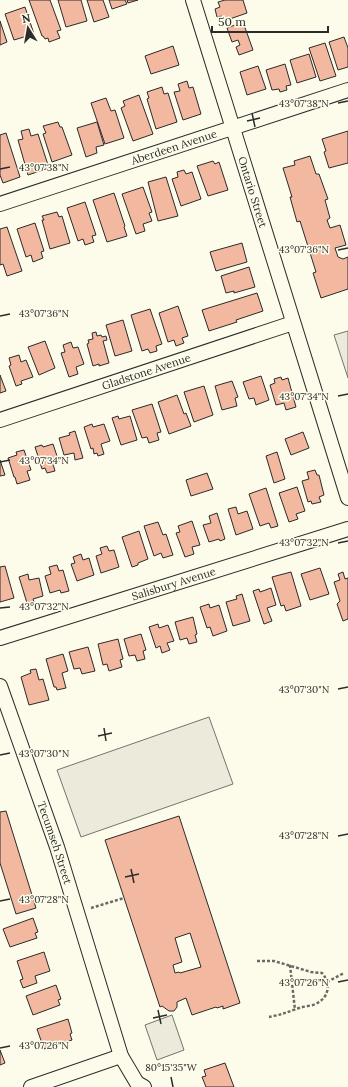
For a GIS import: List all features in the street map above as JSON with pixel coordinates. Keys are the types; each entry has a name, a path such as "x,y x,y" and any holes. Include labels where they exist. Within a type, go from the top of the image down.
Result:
{"street":[{"name":"Ontario Street","path":"193,0 348,498"},
{"name":"Aberdeen Avenue","path":"0,204 348,90"},
{"name":"Gladstone Avenue","path":"0,420 293,323"},
{"name":"Salisbury Avenue","path":"0,638 348,529"},
{"name":"Tecumseh Street","path":"0,686 57,847 121,1056 137,1083 144,1087"},
{"path":"31,1087 121,1056"}],"path":[{"path":"77,913 124,898"},
{"path":"257,961 274,961 311,972 322,973 326,976 328,986 327,995 319,1003 289,1013 269,1017"},
{"path":"290,965 295,1010"},
{"path":"327,982 344,973"}],"shaded area":[{"path":"348,331 348,378 334,335"},
{"path":"209,717 233,784 81,837 57,770"},
{"path":"172,1015 184,1050 157,1060 145,1025"}],"building":[{"path":"29,0 50,0 61,30 57,31 60,38 49,42 48,38 45,39 42,36"},
{"path":"58,0 81,0 87,21 66,27"},
{"path":"87,0 103,0 109,17 94,22"},
{"path":"109,0 125,0 127,4 112,9"},
{"path":"127,0 138,0 128,3"},
{"path":"225,0 243,0 247,13 224,21 222,16 217,17 215,9 220,7 218,2"},
{"path":"25,7 34,34 14,40 5,14"},
{"path":"0,21 7,42 0,45"},
{"path":"243,22 253,50 239,55 236,47 240,45 238,40 232,42 227,28"},
{"path":"344,37 348,48 348,67 338,70 329,42"},
{"path":"325,43 336,76 320,81 309,48"},
{"path":"173,46 179,65 151,74 145,56"},
{"path":"309,54 316,77 297,83 290,60"},
{"path":"285,64 291,85 286,86 287,90 280,92 279,89 272,90 266,70"},
{"path":"258,66 266,89 247,95 240,72"},
{"path":"187,81 189,88 193,87 201,114 183,120 174,92 180,91 178,84"},
{"path":"162,87 164,94 168,93 177,122 156,129 147,99 149,98 147,92"},
{"path":"139,95 153,134 133,141 121,108 125,106 123,101"},
{"path":"106,98 111,111 115,110 124,138 105,144 91,103"},
{"path":"58,122 60,127 62,127 72,155 52,162 43,134 46,133 43,126"},
{"path":"97,122 104,145 96,147 97,153 86,157 77,128"},
{"path":"29,129 31,136 38,134 49,168 28,175 18,140 23,139 21,131"},
{"path":"348,131 348,163 329,168 322,139"},
{"path":"6,133 20,177 3,183 0,175 0,135"},
{"path":"310,156 316,174 319,174 328,199 325,200 330,218 327,220 330,228 340,225 346,245 335,248 338,257 343,259 348,257 348,289 321,298 313,273 316,272 300,221 297,222 290,197 292,197 283,168 295,165 294,161"},
{"path":"213,161 215,164 219,162 228,190 208,196 197,166"},
{"path":"184,170 186,174 192,172 201,199 181,206 172,179 178,177 177,172"},
{"path":"166,177 178,216 158,221 148,182"},
{"path":"143,187 152,212 149,213 152,221 143,224 145,231 136,234 122,194"},
{"path":"114,193 127,236 107,242 93,200"},
{"path":"85,202 96,235 92,236 94,242 85,245 83,239 78,241 67,208"},
{"path":"57,212 59,217 62,216 70,243 50,249 42,216"},
{"path":"35,223 44,251 41,252 43,258 33,262 31,255 26,257 17,229"},
{"path":"7,227 22,271 7,276 3,264 0,265 0,229"},
{"path":"242,243 247,262 216,271 210,252"},
{"path":"249,267 255,287 234,293 234,291 226,293 221,276"},
{"path":"257,293 263,311 236,320 237,322 209,331 202,310"},
{"path":"178,306 188,336 182,338 184,343 176,346 174,340 168,342 159,313"},
{"path":"150,309 162,344 156,346 157,351 150,353 148,349 142,351 131,315"},
{"path":"123,320 132,351 115,356 106,325"},
{"path":"96,332 97,336 106,336 107,340 103,341 109,363 93,366 87,344 89,343 88,340 93,339 92,333"},
{"path":"45,341 55,368 39,375 28,347"},
{"path":"71,342 73,348 78,347 84,364 76,367 78,374 69,377 61,353 65,352 63,345"},
{"path":"19,355 21,362 26,360 33,377 21,381 22,384 16,386 9,366 11,365 9,358"},
{"path":"0,375 6,391 0,393"},
{"path":"261,376 269,400 256,405 254,398 249,399 243,382"},
{"path":"281,377 282,380 288,378 296,407 286,410 284,403 276,405 270,385 275,383 274,379"},
{"path":"232,381 238,397 235,398 237,406 222,410 215,386"},
{"path":"204,386 213,415 194,422 184,392"},
{"path":"177,395 184,414 186,413 191,426 169,434 158,402"},
{"path":"152,404 161,432 157,433 159,440 149,443 147,437 142,438 132,410"},
{"path":"118,416 119,419 130,416 137,440 121,445 112,418"},
{"path":"92,424 93,427 104,424 110,441 101,444 104,454 98,456 97,453 94,454 93,448 91,449 84,427"},
{"path":"75,431 83,458 75,460 74,453 64,455 59,438 70,435 69,433"},
{"path":"303,432 309,448 291,455 285,439"},
{"path":"53,444 59,462 53,464 55,471 47,473 45,468 42,469 35,447 42,445 43,447"},
{"path":"24,450 31,470 27,471 30,480 17,484 8,458 17,455 16,452"},
{"path":"277,452 285,479 274,483 266,456"},
{"path":"0,460 5,475 0,476"},
{"path":"315,470 317,475 319,475 324,495 319,497 321,502 312,504 311,501 308,502 302,481 309,479 307,472"},
{"path":"207,473 213,489 191,496 186,480"},
{"path":"297,487 305,511 296,514 298,519 289,522 279,493"},
{"path":"266,488 278,526 271,528 269,523 260,526 249,494"},
{"path":"236,507 238,514 247,511 253,529 236,535 228,509"},
{"path":"217,513 225,539 209,542 203,525 211,523 209,516"},
{"path":"192,521 200,545 192,547 194,554 185,557 176,533 180,532 178,526"},
{"path":"158,522 163,535 166,534 173,555 163,558 161,553 154,556 144,526"},
{"path":"139,531 148,559 132,567 122,537"},
{"path":"107,546 109,551 114,550 119,567 101,573 96,556 102,554 100,548"},
{"path":"81,554 83,560 89,558 94,575 77,581 71,564 75,563 73,557"},
{"path":"57,565 59,571 63,570 69,591 61,593 60,590 50,593 45,576 51,574 49,567"},
{"path":"5,566 14,598 0,602 0,567"},
{"path":"320,568 329,594 310,600 301,574"},
{"path":"291,572 301,606 286,611 284,605 281,606 272,577"},
{"path":"343,572 345,579 348,578 348,619 343,621 337,604 340,601 334,582 340,580 338,574"},
{"path":"28,574 29,580 39,578 43,596 33,599 34,602 27,603 19,577"},
{"path":"271,588 276,605 267,608 272,621 264,624 253,591 259,589 260,592"},
{"path":"242,594 250,621 233,626 226,602 237,599 236,596"},
{"path":"209,604 210,608 219,605 227,631 213,636 210,627 207,628 200,607"},
{"path":"193,617 197,634 195,635 197,642 189,644 187,638 180,640 175,622"},
{"path":"158,624 159,628 168,625 174,641 167,643 170,650 162,653 160,646 156,648 149,627"},
{"path":"141,634 146,650 143,651 145,659 137,661 135,655 129,656 124,639"},
{"path":"118,639 123,659 120,660 122,667 109,671 107,664 103,665 98,644"},
{"path":"88,647 95,671 82,674 80,668 74,669 69,652"},
{"path":"63,654 68,671 62,673 66,688 57,690 56,687 54,687 46,659"},
{"path":"36,669 39,680 43,679 49,700 29,705 21,677 31,673 30,670"},
{"path":"6,811 36,908 16,914 0,863 0,812"},
{"path":"179,816 240,1003 223,1009 223,1006 216,1007 192,1015 186,998 177,1002 177,1007 174,1011 169,1011 162,1006 160,1007 105,840","holes":["190,933 201,967 175,973 173,965 182,962 175,938"]},
{"path":"33,918 38,932 35,933 37,938 10,947 3,929"},
{"path":"44,952 50,971 35,976 37,983 23,988 20,980 23,979 17,961"},
{"path":"56,985 61,999 58,1000 60,1005 33,1015 26,996"},
{"path":"68,1019 72,1033 70,1034 72,1040 44,1049 37,1029"},
{"path":"0,1050 5,1063 0,1065"},
{"path":"225,1063 234,1087 206,1087 202,1077 206,1076 204,1070"}]}
